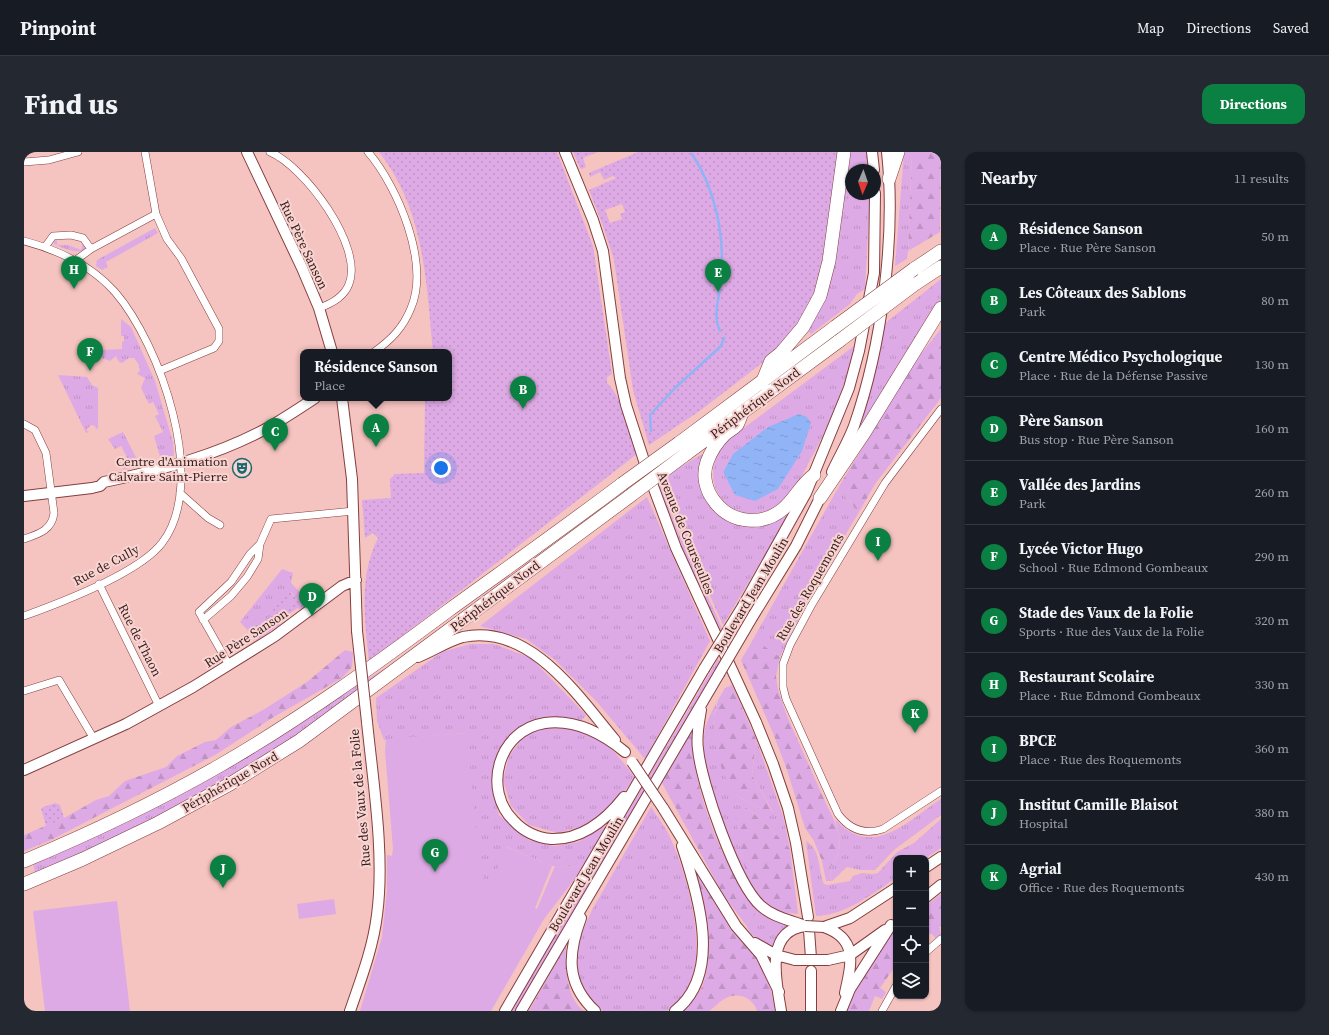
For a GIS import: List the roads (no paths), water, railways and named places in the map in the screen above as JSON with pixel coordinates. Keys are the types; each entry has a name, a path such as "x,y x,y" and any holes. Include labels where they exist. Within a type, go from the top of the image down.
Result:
{"highway":[{"path":"762,383 771,361 781,353 803,327 820,296 829,261 844,152"},
{"path":"889,179 898,152"},
{"name":"Périphérique Nord","path":"24,861 148,805 220,765 289,722 404,643 762,383 914,269 941,251"},
{"name":"Périphérique Nord","path":"24,884 45,876 158,823 230,784 299,741 915,284 941,267"},
{"path":"820,498 864,433 941,308"},
{"path":"742,413 737,425 725,435 711,451 705,472 708,491 717,505 724,511 741,520 762,520 783,510 814,475"},
{"path":"24,892 34,888 45,876"}],"main road":[{"name":"Rue Père Sanson","path":"247,152 302,268 319,308 331,349"},
{"name":"Avenue de Courseulles","path":"565,152 603,251 620,378 626,405 647,470 676,548 756,722 773,764 795,837 804,925 811,958"},
{"path":"872,152 873,164"},
{"name":"Boulevard Jean Moulin","path":"521,1011 753,616 796,546 853,427 874,352 886,275 889,224 889,179 887,152"},
{"name":"Boulevard Jean Moulin","path":"646,771 704,669 743,606 789,526 814,475 836,423 849,388 857,358 874,273 875,200"},
{"path":"24,496 63,490 87,489 100,486 104,482 181,463 250,437 310,401"},
{"path":"342,401 349,446 354,511 356,580"},
{"name":"Rue Père Sanson","path":"24,770 94,739 159,706 229,666 291,625 342,586 356,580"},
{"name":"Rue des Vaux de la Folie","path":"350,1011 367,964 377,914 379,873 378,839 357,631 356,580"},
{"path":"407,662 462,638 476,636 493,637 510,642 535,654 553,669 579,697 632,762 663,808 736,926 748,939 766,964 779,992"},
{"path":"701,706 697,737 700,768 709,797 731,855 751,893 760,905 779,917 804,925 826,927 859,913 893,890"},
{"path":"624,752 599,734 578,725 556,722 534,725 523,731 508,744 498,765 497,786 502,807 520,828 532,834 546,839 570,838 591,828 612,813 646,771"},
{"path":"505,1011 646,771"},
{"path":"675,1011 682,1005 697,983 702,962 703,934 702,920 690,871 677,831"},
{"path":"929,865 941,857"},
{"path":"929,895 941,885"},
{"path":"590,893 573,939 572,970 578,991 595,1011"},
{"path":"748,939 776,956 795,960 828,960 850,955 893,924"},
{"path":"841,1011 850,989 893,924"},
{"path":"781,1011 776,956 779,943 791,931 804,925"},
{"path":"826,927 841,937 850,955 851,963 841,1011"},
{"path":"811,970 811,1011"}],"street":[{"path":"24,162 49,160 78,152"},
{"path":"145,152 148,182 156,214 167,239 181,258 202,296 217,325 220,335 219,341 214,348 159,371"},
{"path":"270,152 277,155 296,170 315,190 329,211 346,248 351,272 348,285 343,295 319,308"},
{"path":"368,152 390,184 401,208 408,227 416,269 416,287 411,308 395,336 378,349"},
{"path":"76,260 91,249 156,214"},
{"path":"45,247 53,236 71,235 83,238 91,249"},
{"name":"Rue de Cully","path":"24,241 45,247 76,260 115,292 143,336 159,371 177,431 181,463 180,493 172,526 156,550 137,565 99,584 24,616"},
{"name":"Rue des Roquemonts","path":"941,409 885,483 811,606 786,654 782,675 783,687 794,719 838,814 843,821 862,832 874,832 883,829 941,791"},
{"path":"24,424 35,430 46,453 54,513 53,521 42,532 24,539"},
{"path":"180,493 208,518 220,525"},
{"path":"229,666 203,620 231,596 247,577 258,559 260,544 271,519 354,511"},
{"name":"Rue de Thaon","path":"99,584 159,706"},
{"path":"24,691 59,680 94,739"},
{"path":"929,949 941,939"},
{"path":"882,1011 893,991"}],"water":[{"path":"799,414 807,417 811,423 802,451 778,489 755,501 735,495 723,472 733,454 768,427"}],"waterway":[{"path":"692,154 713,198 720,231 722,264 717,306 717,319 720,331"},
{"path":"651,431 650,415 675,388 721,346 724,338"}],"place":[{"name":"Restaurant Scolaire","path":"74,289"},
{"name":"Vallée des Jardins","path":"718,292"},
{"name":"Lycée Victor Hugo","path":"90,371"},
{"name":"Les Côteaux des Sablons","path":"523,409"},
{"name":"Résidence Sanson","path":"376,447"},
{"name":"Centre Médico Psychologique","path":"275,451"},
{"name":"Centre d'Animation Calvaire Saint-Pierre","path":"242,468"},
{"name":"BPCE","path":"878,561"},
{"name":"Père Sanson","path":"312,616"},
{"name":"Agrial","path":"915,733"},
{"name":"Stade des Vaux de la Folie","path":"435,872"},
{"name":"Institut Camille Blaisot","path":"223,888"}]}
